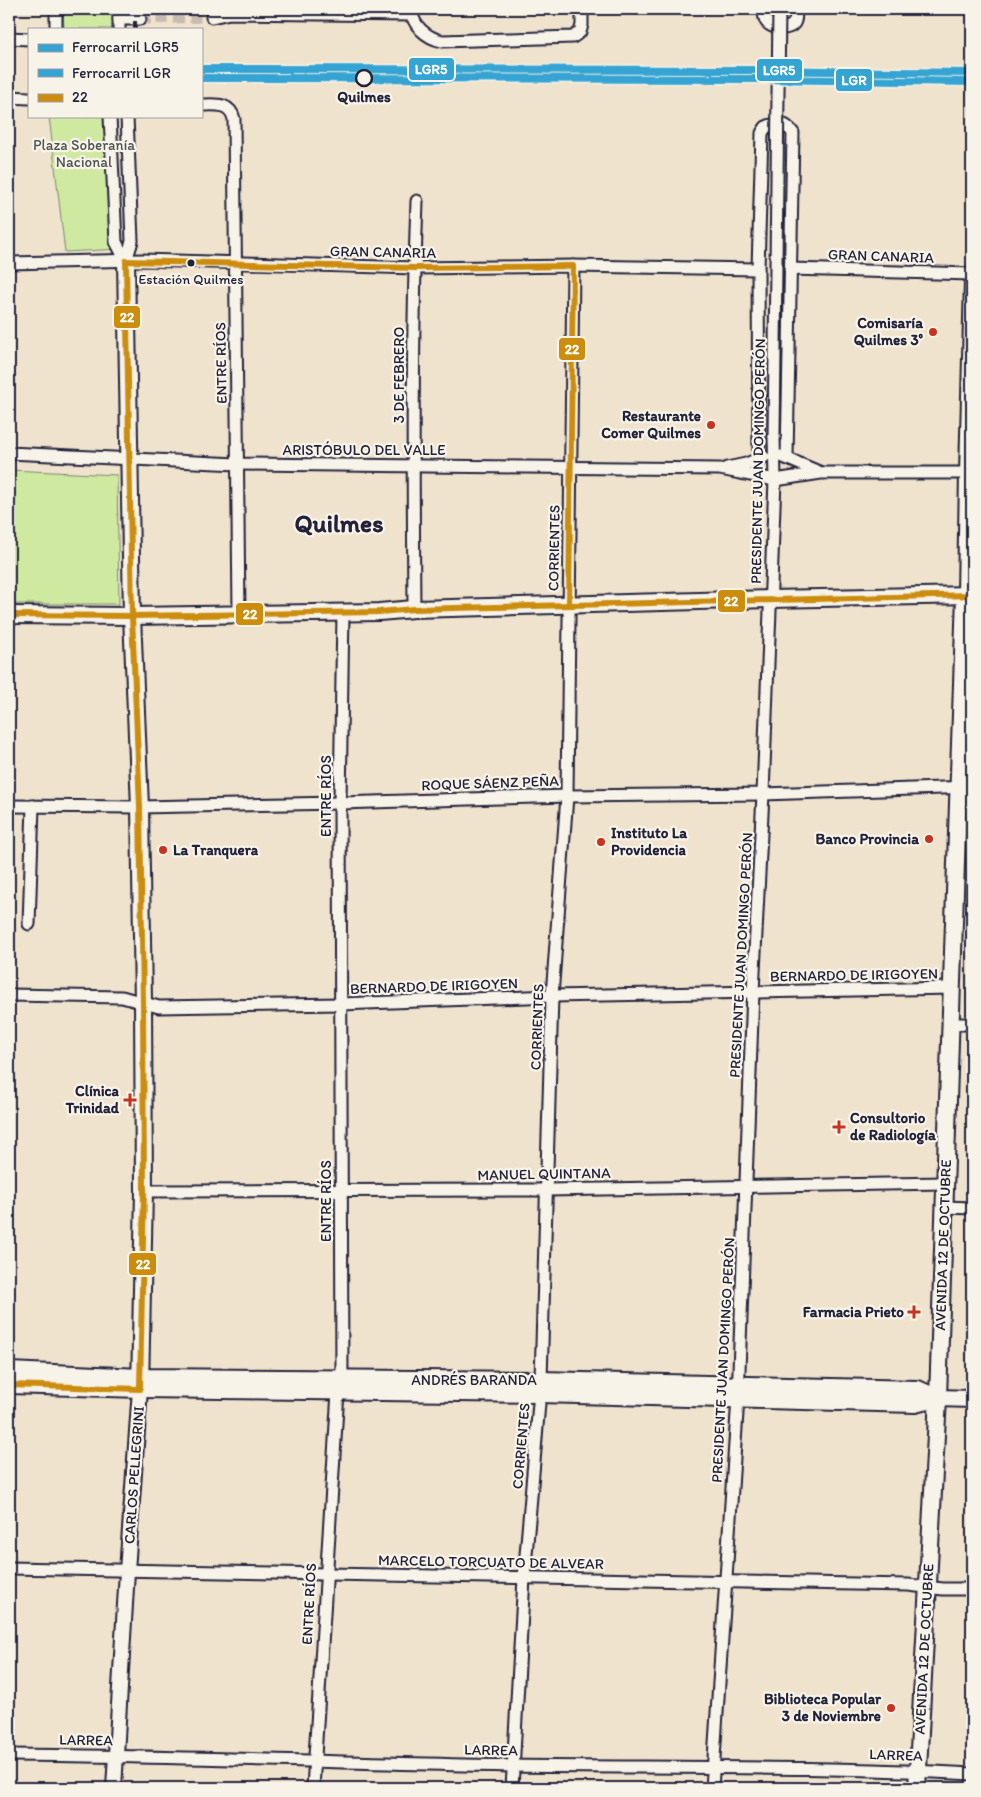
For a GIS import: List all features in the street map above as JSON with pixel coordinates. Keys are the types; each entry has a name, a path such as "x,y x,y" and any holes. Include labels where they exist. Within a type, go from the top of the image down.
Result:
{"main road":[{"name":"CARLOS PELLEGRINI","path":"126,261 132,616 140,807 143,1003 144,1190 141,1383"},
{"path":"9,615 238,615 969,595"},
{"name":"AVENIDA 12 DE OCTUBRE","path":"917,1788 938,1398 952,988 966,787 969,595"},
{"name":"ANDRÉS BARANDA","path":"9,1371 141,1383"},
{"name":"ANDRÉS BARANDA","path":"9,1385 141,1383 541,1387 738,1392 918,1389 938,1398 972,1399"}],"street":[{"path":"56,9 56,28"},
{"path":"212,17 230,11 412,12 418,27 429,36 442,40 573,36 580,32 582,26 582,9"},
{"path":"764,9 765,20 780,29 792,25 796,21 796,9"},
{"name":"PRESIDENTE JUAN DOMINGO PERÓN","path":"712,1788 738,1392 775,480 773,452 779,9"},
{"path":"119,19 140,19"},
{"path":"9,38 28,39"},
{"path":"9,97 28,98"},
{"name":"ENTRE RÍOS","path":"202,105 222,105 228,107 234,119 238,615"},
{"name":"CARLOS PELLEGRINI","path":"110,118 116,242 126,261"},
{"name":"CARLOS PELLEGRINI","path":"126,261 132,241 127,118"},
{"name":"PRESIDENTE JUAN DOMINGO PERÓN","path":"759,460 758,269 762,133 766,126 777,122 784,124 793,133 787,458"},
{"name":"3 DE FEBRERO","path":"414,609 413,465 417,201"},
{"name":"GRAN CANARIA","path":"9,263 126,261 415,268 573,266 758,269"},
{"name":"CORRIENTES","path":"512,1788 524,1578 541,1387 552,996 567,796 573,266"},
{"name":"GRAN CANARIA","path":"790,269 972,274"},
{"name":"AVENIDA 12 DE OCTUBRE","path":"969,595 967,473 972,281"},
{"name":"ARISTÓBULO DEL VALLE","path":"720,469 759,460 773,452 821,473"},
{"name":"ARISTÓBULO DEL VALLE","path":"9,453 237,464 720,469 775,480 821,473 967,473"},
{"name":"ENTRE RÍOS","path":"313,1788 340,1385 342,1190 340,803 343,612"},
{"name":"ROQUE SÁENZ PEÑA","path":"9,806 140,807 567,796 763,794 966,787"},
{"path":"30,924 33,806"},
{"name":"BERNARDO DE IRIGOYEN","path":"9,995 122,997 159,1007 341,1004 552,996 952,988"},
{"path":"951,1024 972,1024"},
{"name":"MANUEL QUINTANA","path":"144,1190 546,1190 945,1183"},
{"path":"944,1207 972,1208"},
{"name":"CARLOS PELLEGRINI","path":"114,1788 141,1383"},
{"name":"MARCELO TORCUATO DE ALVEAR","path":"9,1568 127,1572 908,1585 972,1590"},
{"name":"LARREA","path":"9,1755 513,1766 918,1771 972,1774"}],"green space":[{"path":"63,9 114,9 114,28 64,28"},
{"name":"Plaza Soberanía Nacional","path":"49,118 111,118 121,249 65,252"},
{"path":"9,470 117,475 119,604 9,604"}],"tunnel":[{"path":"140,19 212,17"}],"railway":[{"path":"135,19 135,28"}],"rail line":[{"name":"LGR5","path":"202,69 755,70 972,73"},
{"name":"LGR","path":"202,78 755,79 972,82"}],"transit line":[{"name":"22","path":"9,1385 140,1389 144,1191 143,1003 140,807 132,616 126,261 415,268 573,266 569,605"},
{"name":"22","path":"9,615 132,616 379,612 414,609 972,595"}],"place":[{"name":"Quilmes","path":"364,78"},
{"name":"Estación Quilmes","path":"191,263"},
{"name":"Comisaría Quilmes 3°","path":"933,332"},
{"name":"Restaurante Comer Quilmes","path":"711,425"},
{"name":"Banco Provincia","path":"929,839"},
{"name":"Instituto La Providencia","path":"601,842"},
{"name":"La Tranquera","path":"163,850"},
{"name":"Clínica Trinidad","path":"130,1100"},
{"name":"Consultorio de Radiología","path":"839,1127"},
{"name":"Farmacia Prieto","path":"914,1312"},
{"name":"Biblioteca Popular 3 de Noviembre","path":"891,1708"}],"district":[{"name":"Quilmes","path":"339,523"}]}
